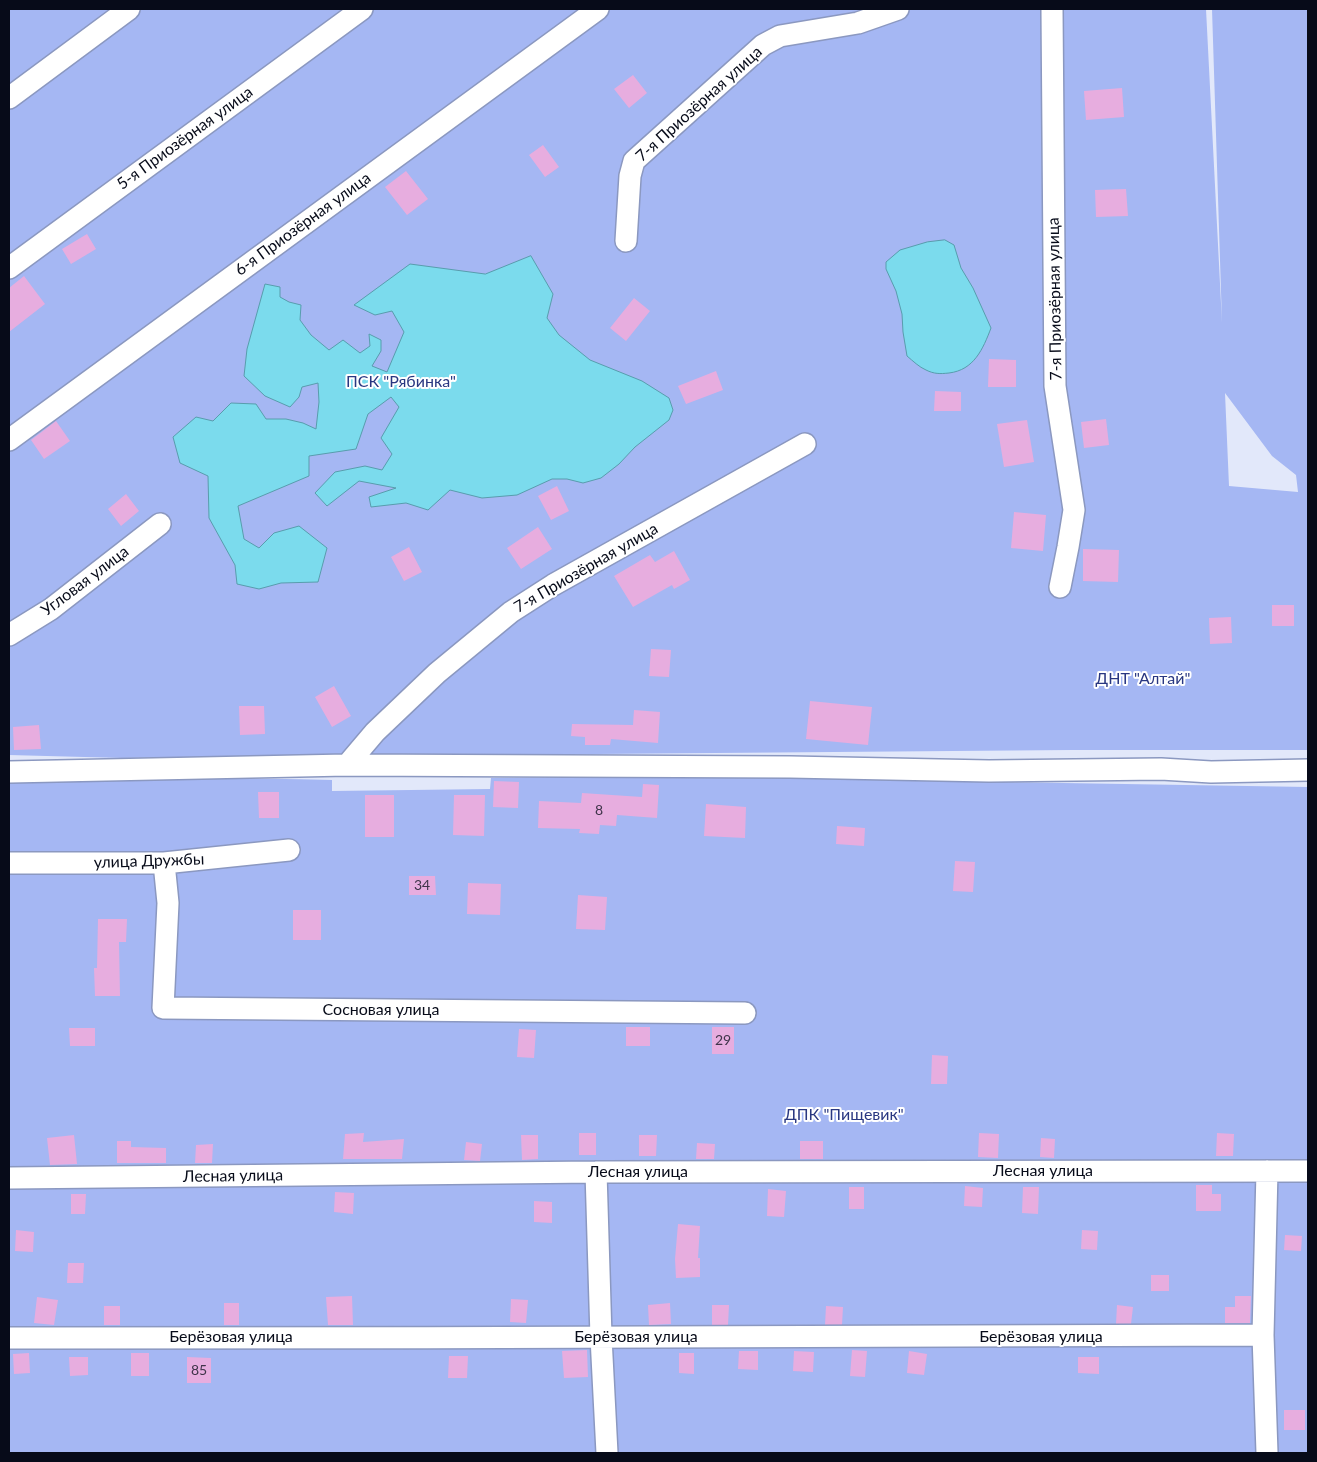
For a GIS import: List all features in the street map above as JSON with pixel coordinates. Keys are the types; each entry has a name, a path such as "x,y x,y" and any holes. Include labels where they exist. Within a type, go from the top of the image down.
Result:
{"street":[{"path":"9,98 129,9"},
{"name":"5-я Приозёрная улица","path":"9,268 362,9"},
{"name":"6-я Приозёрная улица","path":"9,440 598,9"},
{"name":"7-я Приозёрная улица","path":"626,241 630,176 634,161 763,45 780,36 858,23 898,9"},
{"name":"7-я Приозёрная улица","path":"1052,9 1055,386 1074,510 1060,587"},
{"name":"7-я Приозёрная улица","path":"347,765 375,732 437,673 511,612 553,585 804,444"},
{"name":"Угловая улица","path":"9,635 51,609 160,524"},
{"path":"9,772 347,765 790,766 989,771 1162,769 1211,772 1308,770"},
{"name":"улица Дружбы","path":"9,863 164,863 289,850"},
{"name":"Сосновая улица","path":"164,863 168,903 163,1008 745,1013"},
{"path":"1267,1171 1263,1335 1267,1453"},
{"name":"Лесная улица","path":"9,1178 596,1172 1308,1171"},
{"path":"596,1172 607,1453"},
{"name":"Берёзовая улица","path":"9,1338 930,1338 1263,1335"}],"green space":[{"name":"ПСК \"Рябинка\"","path":"9,9 1206,9 1222,323 1212,9 1308,9 1308,750 1071,750 122,758 9,755","holes":["1225,393 1272,456 1296,475 1298,492 1229,486"]},
{"name":"ДПК \"Пищевик\"","path":"828,775 941,781 1308,787 1308,1453 9,1453 9,780 211,778 332,780 332,791 490,789 491,778"}],"shaded area":[{"path":"945,240 954,245 961,268 973,288 991,328 981,351 971,363 958,371 940,374 923,369 907,356 902,314 896,291 886,269 886,262 900,250 927,242"},
{"path":"531,256 553,294 547,318 559,335 590,360 642,381 669,398 673,410 669,420 635,447 619,464 601,478 583,483 567,479 552,479 517,495 482,498 450,490 428,510 406,503 371,507 369,497 396,488 359,481 327,506 315,493 335,472 365,466 382,470 392,454 381,438 399,407 391,397 368,414 356,449 309,456 309,476 238,506 244,539 259,548 274,533 299,526 327,548 318,582 281,583 259,589 237,584 235,565 209,518 208,476 180,463 173,437 196,417 213,421 231,403 256,404 266,419 286,419 303,423 316,429 319,402 318,383 302,387 299,397 290,407 265,396 244,376 247,349 265,284 280,287 280,297 301,305 300,320 311,335 329,350 343,340 360,353 370,346 369,334 381,340 381,351 372,366 387,372 404,332 392,311 375,315 354,305 410,264 485,274"}],"building":[{"path":"633,75 647,93 629,108 614,89"},
{"path":"1122,88 1124,117 1086,120 1084,91"},
{"path":"543,145 559,167 545,177 529,155"},
{"path":"406,171 428,199 407,215 385,187"},
{"path":"1126,189 1128,216 1096,217 1095,190"},
{"path":"87,234 96,249 71,264 62,249"},
{"path":"24,276 45,304 9,332 9,288"},
{"path":"634,298 650,311 626,341 610,328"},
{"path":"989,359 1016,360 1016,387 988,387"},
{"path":"716,371 723,390 686,404 678,386"},
{"path":"935,391 961,392 961,411 934,411"},
{"path":"1106,419 1109,445 1084,448 1081,422"},
{"path":"1027,420 1034,462 1004,467 997,424"},
{"path":"56,421 70,441 44,459 31,440"},
{"path":"557,486 569,511 551,520 538,496"},
{"path":"126,494 139,511 121,526 108,509"},
{"path":"1014,512 1046,515 1043,551 1011,548"},
{"path":"538,527 552,549 521,569 507,548"},
{"path":"409,547 422,572 404,581 391,557"},
{"path":"1083,549 1119,550 1118,582 1083,581"},
{"path":"674,551 690,580 674,589 672,585 633,607 614,576 650,555 655,562"},
{"path":"1272,605 1294,605 1294,626 1272,626"},
{"path":"1231,617 1232,643 1210,644 1209,618"},
{"path":"651,649 671,650 669,677 649,676"},
{"path":"334,686 351,716 332,727 315,697"},
{"path":"810,701 872,707 868,745 806,739"},
{"path":"239,706 264,706 265,734 240,735"},
{"path":"634,710 660,712 658,743 611,739 610,745 585,745 585,737 571,736 572,724 633,725"},
{"path":"39,725 41,749 14,750 13,727"},
{"path":"494,781 519,782 518,808 493,807"},
{"path":"643,784 659,785 657,818 617,815 616,826 600,825 599,834 579,833 580,829 538,828 539,801 581,803 582,793 642,797"},
{"path":"258,792 279,792 279,818 259,818"},
{"path":"365,795 394,795 394,837 365,837"},
{"path":"454,795 485,795 484,836 453,835"},
{"path":"706,804 746,807 745,838 704,836"},
{"path":"837,826 865,828 864,846 836,844"},
{"path":"955,861 975,862 973,892 953,891"},
{"path":"409,876 435,876 436,895 409,895"},
{"path":"468,883 501,884 500,915 467,914"},
{"path":"578,895 607,897 605,930 576,929"},
{"path":"293,910 321,910 321,940 293,940"},
{"path":"98,919 127,919 126,942 119,942 120,996 95,996 94,968 97,968"},
{"path":"626,1027 650,1027 650,1046 626,1046"},
{"path":"712,1027 734,1027 734,1054 712,1054"},
{"path":"69,1028 95,1028 95,1046 70,1046"},
{"path":"519,1029 536,1030 534,1058 517,1057"},
{"path":"932,1055 948,1056 947,1084 931,1084"},
{"path":"364,1133 363,1142 404,1139 402,1159 343,1159 345,1134"},
{"path":"579,1133 596,1133 596,1155 579,1155"},
{"path":"979,1133 999,1134 998,1158 978,1157"},
{"path":"1217,1133 1234,1134 1233,1156 1216,1156"},
{"path":"74,1135 77,1164 50,1165 47,1138"},
{"path":"521,1135 538,1135 538,1159 522,1160"},
{"path":"639,1135 657,1135 656,1156 639,1156"},
{"path":"1041,1138 1055,1139 1054,1158 1040,1157"},
{"path":"117,1141 131,1141 131,1147 166,1148 166,1163 117,1163"},
{"path":"800,1141 823,1141 823,1159 800,1159"},
{"path":"466,1142 482,1144 480,1161 464,1160"},
{"path":"697,1143 715,1144 714,1159 696,1159"},
{"path":"213,1144 212,1163 195,1163 196,1145"},
{"path":"1196,1185 1212,1185 1212,1194 1221,1194 1221,1211 1196,1211"},
{"path":"965,1186 983,1188 982,1207 964,1206"},
{"path":"849,1187 864,1187 864,1209 849,1209"},
{"path":"1023,1187 1039,1187 1038,1214 1022,1213"},
{"path":"768,1189 786,1191 784,1217 767,1216"},
{"path":"335,1192 354,1193 353,1214 334,1212"},
{"path":"71,1194 86,1194 85,1214 71,1214"},
{"path":"534,1201 552,1202 552,1223 534,1222"},
{"path":"678,1224 700,1226 698,1258 700,1258 700,1277 676,1278 675,1259"},
{"path":"16,1230 34,1232 33,1252 15,1251"},
{"path":"1082,1230 1098,1231 1097,1250 1081,1249"},
{"path":"1285,1235 1302,1236 1301,1251 1284,1250"},
{"path":"68,1263 84,1263 83,1283 67,1283"},
{"path":"1151,1275 1169,1275 1169,1291 1151,1291"},
{"path":"352,1296 353,1325 328,1325 326,1297"},
{"path":"1235,1296 1251,1296 1250,1323 1225,1323 1225,1307 1235,1307"},
{"path":"37,1297 58,1300 54,1325 34,1323"},
{"path":"511,1299 528,1300 526,1323 510,1322"},
{"path":"224,1303 239,1303 239,1325 224,1325"},
{"path":"670,1303 671,1324 649,1325 648,1305"},
{"path":"712,1305 729,1305 728,1325 712,1325"},
{"path":"1117,1305 1133,1307 1131,1324 1116,1324"},
{"path":"104,1306 120,1306 120,1325 104,1325"},
{"path":"826,1306 843,1307 842,1325 825,1325"},
{"path":"587,1350 588,1377 564,1378 562,1351"},
{"path":"852,1350 867,1351 865,1377 850,1376"},
{"path":"739,1351 758,1351 758,1370 738,1369"},
{"path":"794,1351 814,1352 813,1372 793,1371"},
{"path":"909,1351 927,1354 924,1375 907,1373"},
{"path":"29,1353 30,1373 14,1374 13,1354"},
{"path":"131,1353 149,1353 149,1376 131,1376"},
{"path":"679,1353 694,1353 694,1374 679,1373"},
{"path":"449,1356 468,1356 467,1378 448,1378"},
{"path":"69,1357 88,1357 88,1375 70,1376"},
{"path":"187,1357 211,1358 211,1383 187,1383"},
{"path":"1078,1357 1099,1357 1099,1374 1078,1373"},
{"path":"1284,1410 1305,1410 1305,1430 1284,1430"}],"park label":[{"name":"ДНТ \"Алтай\"","path":"1143,679"}]}
